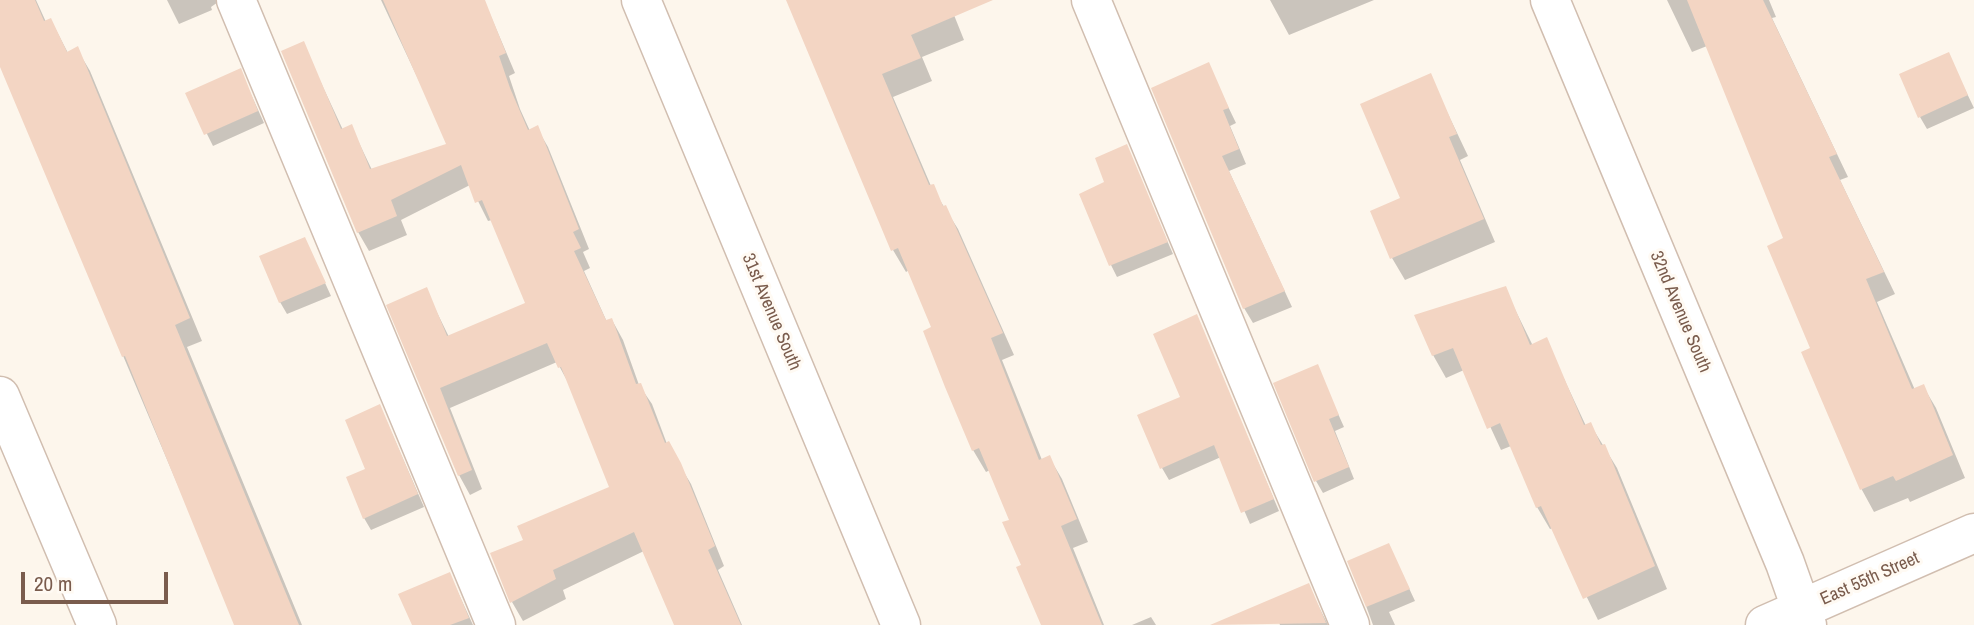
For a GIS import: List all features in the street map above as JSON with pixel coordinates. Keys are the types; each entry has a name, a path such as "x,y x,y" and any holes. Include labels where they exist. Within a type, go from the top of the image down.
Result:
{"street":[{"path":"236,0 496,625"},
{"name":"31st Avenue South","path":"642,0 901,625"},
{"path":"1091,0 1350,625"},
{"name":"32nd Avenue South","path":"1550,0 1780,550 1804,617"},
{"path":"0,396 97,625"},
{"name":"East 55th Street","path":"1765,625 1804,617 1974,533"}],"building":[{"path":"0,0 35,0 44,21 51,18 67,52 78,46 190,318 175,325 299,625 234,625 125,356 122,357 0,67"},
{"path":"383,0 485,0 506,53 499,56 510,88 528,130 538,125 579,229 573,232 581,248 574,251 606,320 612,318 636,384 641,383 665,443 669,441 681,463 715,546 708,550 741,625 674,625 634,532 553,570 556,579 510,603 490,553 523,540 517,526 609,487 561,367 558,368 547,343 440,388 472,470 458,476 386,305 427,287 447,336 525,303 482,200 475,203 461,165 391,200 397,216 357,233 281,51 304,41 341,129 352,124 370,169 446,144"},
{"path":"786,0 993,0 911,35 921,58 882,74 929,185 934,184 943,206 946,205 1003,333 991,338 1039,460 1050,455 1077,519 1061,526 1102,625 1041,625 1016,567 1021,565 1002,522 1009,520 979,448 972,451 923,331 931,327 898,248 891,251"},
{"path":"1687,0 1763,0 1837,154 1829,157 1884,272 1866,279 1912,389 1924,384 1953,455 1896,481 1893,476 1860,490 1801,352 1810,348 1767,246 1783,238"},
{"path":"1949,52 1968,95 1918,118 1899,74"},
{"path":"1209,62 1229,108 1223,110 1239,149 1222,156 1285,291 1243,309 1151,88"},
{"path":"241,68 258,111 204,135 185,93"},
{"path":"1431,73 1457,134 1449,137 1484,219 1390,259 1370,211 1400,198 1360,104"},
{"path":"1127,144 1168,242 1109,266 1079,194 1104,182 1095,158"},
{"path":"305,237 326,283 279,303 259,256"},
{"path":"1506,286 1530,345 1547,337 1584,425 1591,422 1601,445 1605,444 1655,566 1583,599 1541,506 1536,508 1500,423 1487,429 1453,348 1432,356 1414,315"},
{"path":"1197,314 1274,499 1241,513 1214,445 1160,469 1137,415 1180,397 1153,334"},
{"path":"1318,364 1339,415 1329,419 1349,467 1314,482 1273,383"},
{"path":"380,404 418,494 363,519 346,477 365,469 345,420"},
{"path":"1389,543 1410,589 1366,607 1347,561"},
{"path":"450,572 469,618 450,625 412,625 398,594"},
{"path":"1309,583 1326,623 1210,625"}]}
